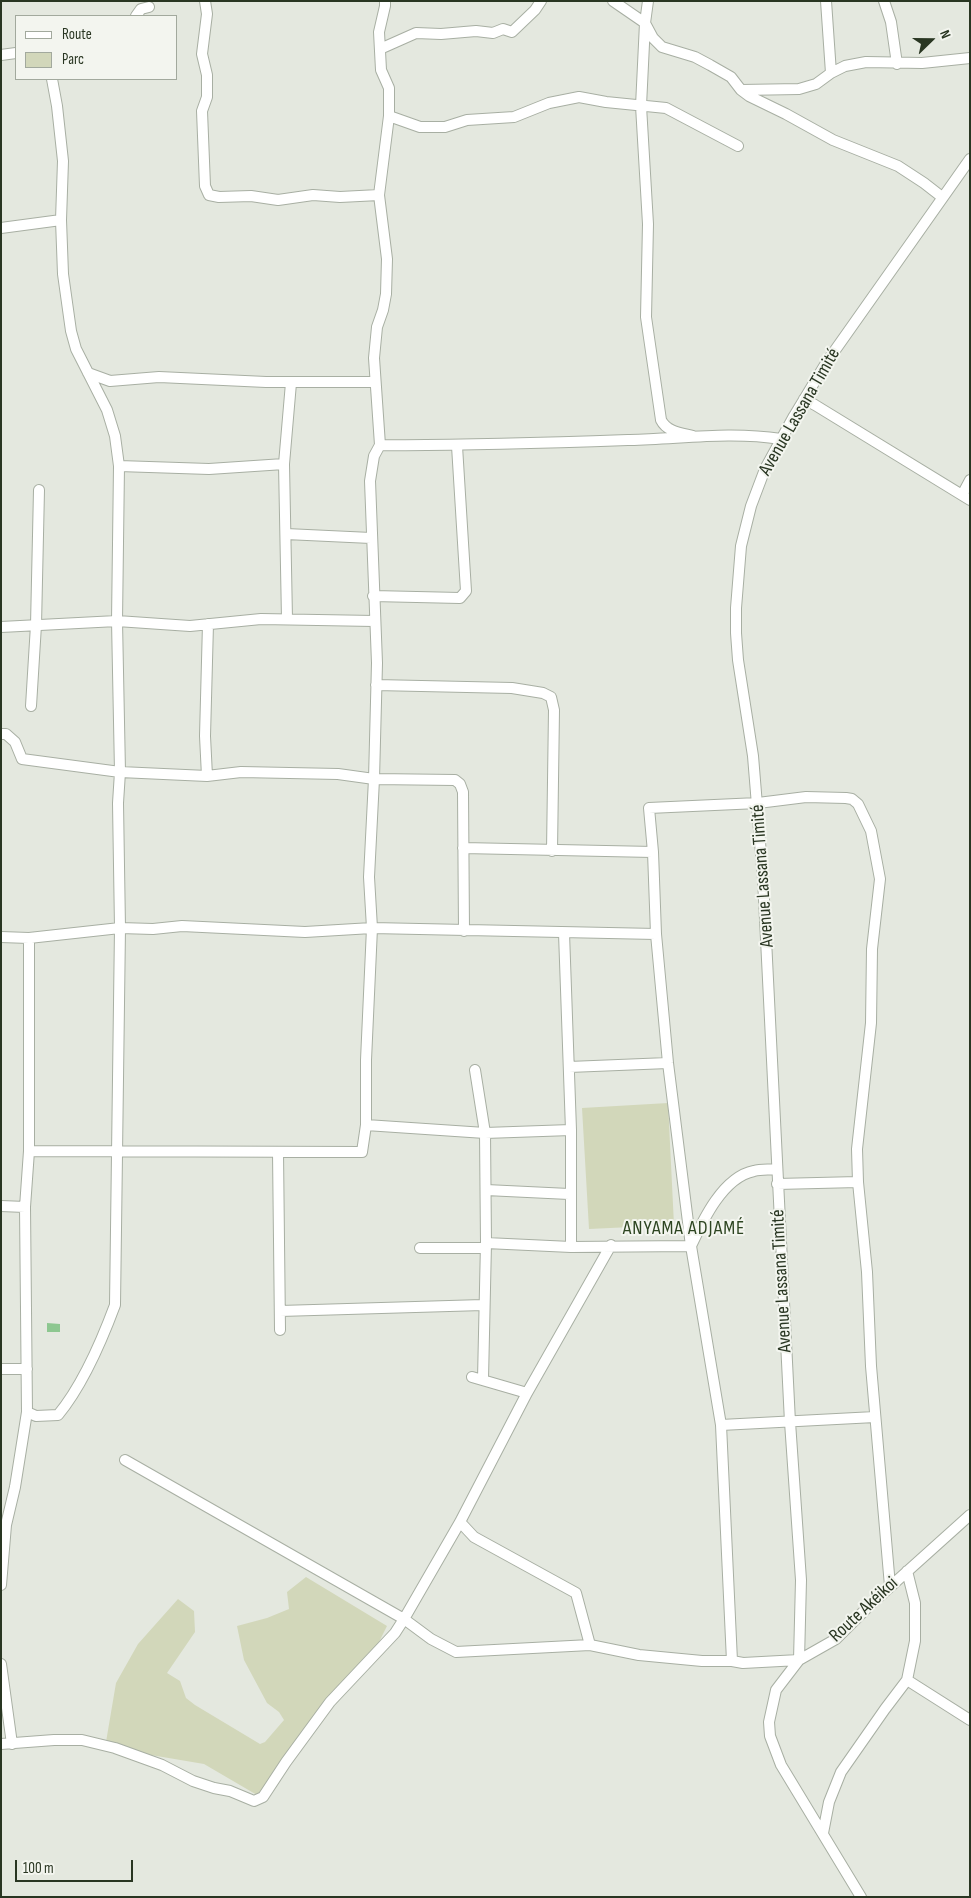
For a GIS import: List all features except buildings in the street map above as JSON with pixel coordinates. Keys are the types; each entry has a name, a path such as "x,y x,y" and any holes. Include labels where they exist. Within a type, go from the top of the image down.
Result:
{"street":[{"path":"205,1 207,14 202,54 207,75 207,97 202,111 205,186 210,194 219,197 251,196 278,200 313,195 340,197 378,195"},
{"path":"29,1151 362,1152 366,1125 366,1060 372,928 369,877 377,663 371,538 371,467 380,445 375,382 375,341 386,294 387,259 378,195 389,116 389,88 381,70 379,32 385,1"},
{"path":"380,49 416,33 441,34 476,31 493,33 503,29 512,32 535,10 541,1"},
{"path":"613,1 645,23 658,44 695,57 718,69 731,77 741,90 750,96 833,140 898,166 942,197"},
{"path":"648,1 645,23 641,106 648,224 646,317 658,411 664,426 679,433 693,436"},
{"path":"826,1 831,73"},
{"path":"884,1 891,22 897,64"},
{"path":"137,15 141,9 149,7"},
{"path":"1,55 15,53"},
{"path":"741,90 799,89 816,84 845,66 866,62 897,64 970,58"},
{"path":"27,1412 36,1416 58,1415 67,1404 104,1335 115,1305 118,1152 120,928 118,803 120,772 117,621 119,466 115,436 110,419 76,349 71,331 63,274 61,220 63,161 52,80"},
{"path":"389,116 420,127 445,127 467,120 514,117 549,103 578,98 666,108 738,146"},
{"name":"Avenue Lassana Timité","path":"799,1660 801,1580 777,1184 768,962 758,802 750,730 738,660 736,608 741,546 751,506 766,469 804,399 826,363 970,159"},
{"path":"1,228 61,220"},
{"path":"88,373 110,381 159,377 291,383 375,382"},
{"path":"287,619 284,464 291,383"},
{"path":"804,399 966,498 970,480"},
{"path":"380,445 457,446 747,435 781,439"},
{"path":"373,596 460,598 464,595 466,590 457,446"},
{"path":"119,466 201,469 284,464"},
{"path":"31,706 36,625 39,490"},
{"path":"286,534 371,538"},
{"path":"1,627 117,621 172,626 261,619 374,620"},
{"path":"207,776 205,736 208,624"},
{"path":"376,685 512,688 543,693 551,698 554,710 552,851"},
{"path":"1,734 6,734 16,742 22,759 120,772 207,776 241,772 338,774 374,779 455,780 460,784 463,792 464,931"},
{"path":"732,1661 721,1425 691,1246 668,1063 656,934 653,852 649,808 758,802 806,797 852,799 862,811 871,831 880,879 872,949 871,1023 857,1149 858,1182 867,1272 871,1366 890,1586"},
{"path":"463,848 653,852"},
{"path":"1,938 29,938 120,928 153,929 182,926 305,932 372,928 656,934"},
{"path":"564,933 569,1067 571,1247"},
{"path":"1,1585 6,1525 15,1487 27,1412 25,1207 29,1151 29,938"},
{"path":"569,1067 668,1063"},
{"path":"475,1070 485,1133 486,1246 483,1305 483,1379"},
{"path":"366,1125 485,1133 570,1130"},
{"path":"278,1152 280,1330"},
{"path":"691,1246 704,1217 719,1195 732,1182 752,1171 777,1169"},
{"path":"777,1184 858,1182"},
{"path":"486,1190 569,1194"},
{"path":"1,1206 25,1207"},
{"path":"420,1248 611,1245 691,1246"},
{"path":"1,1664 6,1744 82,1740 115,1748 162,1765 193,1780 214,1788 230,1791 254,1801 263,1797 286,1762 336,1695 395,1633 404,1619 460,1522 527,1393 611,1245"},
{"path":"280,1311 483,1305"},
{"path":"1,1369 27,1369"},
{"path":"472,1377 527,1393"},
{"path":"721,1425 875,1416"},
{"path":"125,1460 404,1619 430,1639 456,1652 590,1645 639,1655 702,1662 732,1661 743,1663 799,1660"},
{"name":"Route Akéikoi","path":"861,1897 781,1765 770,1736 769,1722 776,1690 799,1660 836,1639 890,1586 970,1515"},
{"path":"460,1522 474,1537 576,1593 590,1645"},
{"path":"823,1832 829,1802 841,1772 885,1708 907,1680 915,1642 915,1603 907,1571"},
{"path":"907,1680 970,1720"}],"green space":[{"path":"668,1103 674,1225 589,1229 582,1108"},
{"path":"306,1577 387,1626 377,1646 297,1740 257,1795 204,1764 139,1753 106,1742 116,1683 138,1644 178,1599 194,1611 195,1632 167,1673 180,1681 186,1698 195,1705 260,1744 265,1742 284,1720 279,1712 267,1703 244,1660 237,1626 267,1618 289,1609 287,1592"}],"shaded area":[{"path":"47,1323 60,1324 60,1332 47,1332"}],"district":[{"name":"ANYAMA ADJAMÉ","path":"684,1229"}]}
